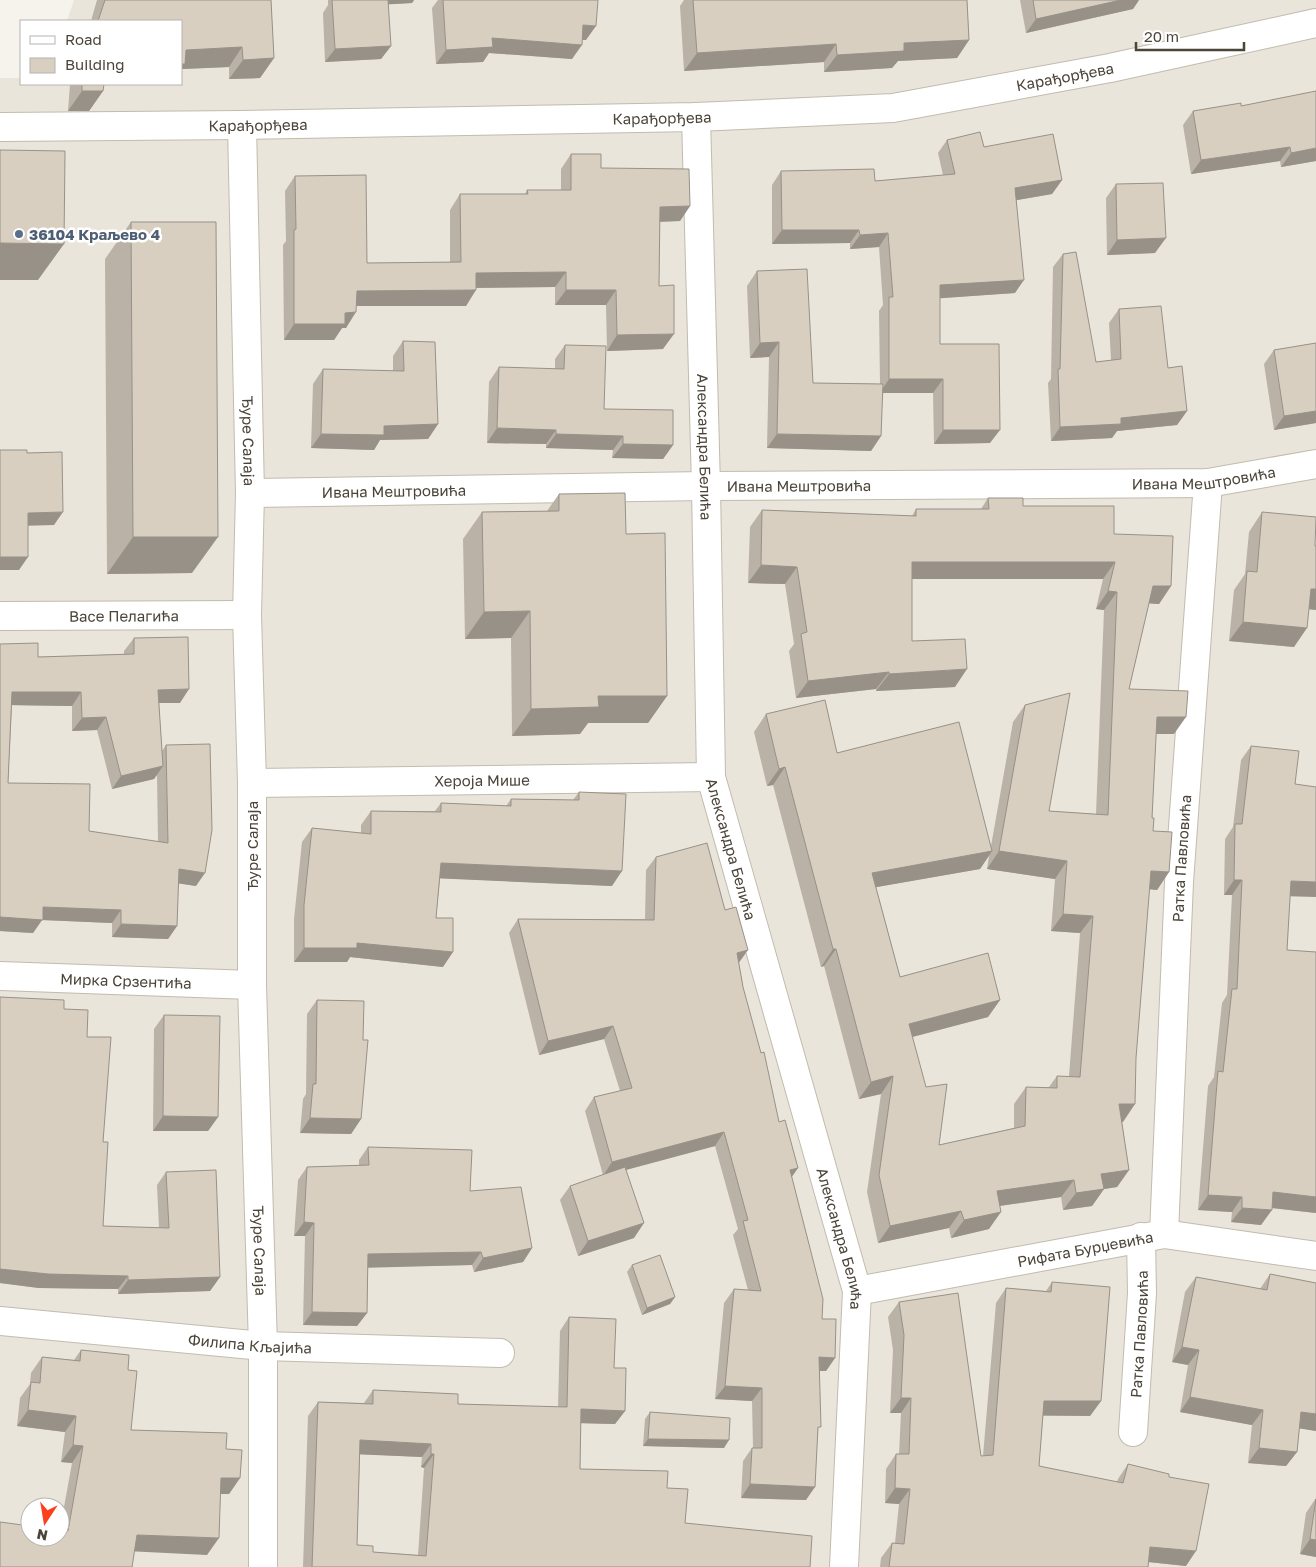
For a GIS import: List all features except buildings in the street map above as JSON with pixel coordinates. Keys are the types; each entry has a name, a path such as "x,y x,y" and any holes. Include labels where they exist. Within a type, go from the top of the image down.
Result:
{"street":[{"name":"Карађорђева","path":"0,127 696,117 893,108 1110,68 1316,23"},
{"name":"Александра Белића","path":"696,117 706,486 711,777 857,1291 844,1567"},
{"name":"Ђуре Салаја","path":"242,125 250,493 247,615 252,783 252,985 263,1346 263,1567"},
{"name":"Ивана Мештровића","path":"250,493 706,486 1208,483 1316,464"},
{"name":"Ратка Павловића","path":"1133,1432 1142,1293 1153,1235 1208,483"},
{"name":"Васе Пелагића","path":"0,616 247,615"},
{"name":"Хероја Мише","path":"252,783 711,777"},
{"name":"Мирка Срзентића","path":"0,976 252,985"},
{"name":"Рифата Бурџевића","path":"857,1291 1153,1235 1316,1256"},
{"name":"Филипа Кљајића","path":"0,1321 263,1346 500,1354"}],"shaded area":[{"path":"74,0 1316,0 1316,1567 0,1567 0,78 20,78 20,85 182,85 182,20 67,20"}],"place":[{"name":"36104 Краљево 4","path":"19,234"}]}
